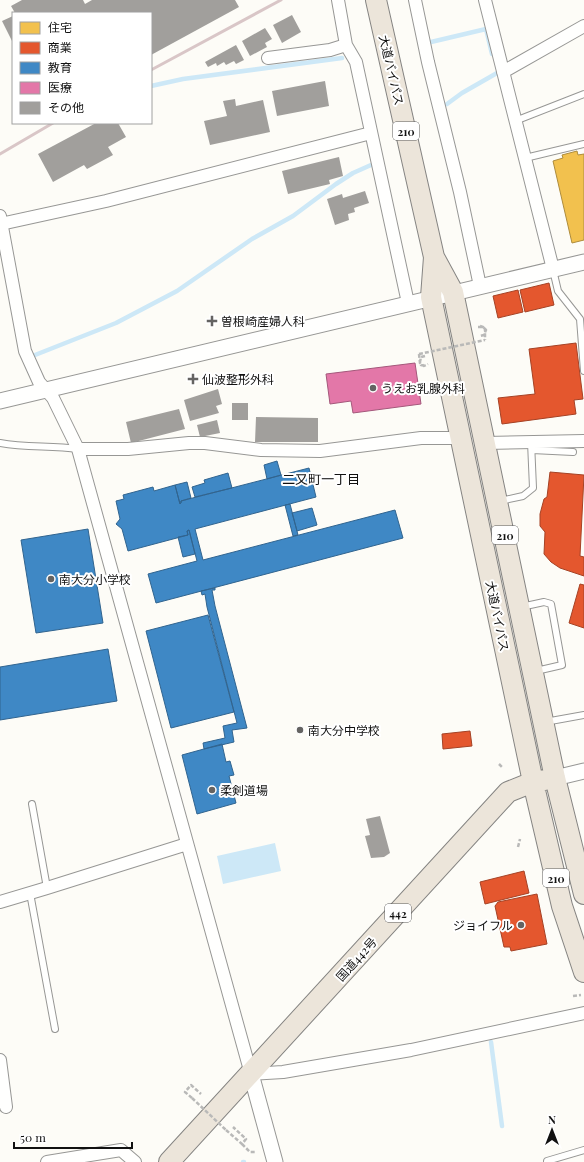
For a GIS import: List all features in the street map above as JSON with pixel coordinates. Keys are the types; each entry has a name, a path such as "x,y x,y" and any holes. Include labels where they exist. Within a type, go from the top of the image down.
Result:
{"highway":[{"name":"大道バイパス","path":"377,2 434,257 453,292 486,443 555,778 580,861 584,894"},
{"name":"大道バイパス","path":"434,257 431,297 533,782 562,906 584,972"},
{"name":"国道442号","path":"169,1162 508,792 533,782 555,778"}],"street":[{"path":"338,0 346,45 356,62 408,303"},
{"path":"415,0 428,62 460,192 480,286"},
{"path":"485,0 553,269"},
{"path":"502,72 584,26"},
{"path":"268,58 330,50 346,45"},
{"path":"275,1162 186,844 78,448 53,398 39,382 25,351 1,220 106,201 371,133"},
{"path":"0,401 431,297 584,262"},
{"path":"78,448 128,449 189,442 261,450 320,451 421,438 461,438"},
{"path":"486,443 532,446 584,441"},
{"path":"555,778 584,771"},
{"path":"0,902 186,844"},
{"path":"251,1074 283,1072 411,1050 584,1013"},
{"path":"0,1060 6,1107"},
{"path":"47,1162 121,1150 134,1162"}],"lane":[{"path":"515,120 584,94"},
{"path":"525,158 584,144"},
{"path":"553,269 558,291 580,320 584,371"},
{"path":"0,443 18,446 78,448"},
{"path":"498,502 523,496 533,488 532,446 573,452"},
{"path":"520,607 544,602 551,604 562,665 533,672"},
{"path":"544,722 584,715"},
{"path":"32,804 47,888"},
{"path":"30,893 55,1029"},
{"path":"547,1162 563,1155 584,1150"}],"path":[{"path":"430,361 429,364 424,366 420,363 420,354 485,340 486,330 483,326 478,327 476,331"},
{"path":"480,336 485,334"},
{"path":"420,359 422,356 426,356"},
{"path":"499,764 502,767"},
{"path":"518,847 520,839"},
{"path":"573,996 581,994"},
{"path":"201,1094 191,1085 185,1092 250,1152 256,1152"},
{"path":"233,1128 246,1139 242,1144"}],"water":[{"path":"275,843 281,871 223,884 217,856"}],"building: 住宅":[{"path":"577,151 578,155 584,154 584,240 572,243 553,161 563,158 562,155"}],"building: 商業":[{"path":"549,283 554,305 525,312 520,290"},
{"path":"518,290 523,312 498,318 493,296"},
{"path":"576,343 583,399 574,400 576,414 502,424 498,398 535,394 529,349"},
{"path":"550,472 584,475 580,556 584,557 584,576 560,568 551,562 544,554 545,532 540,526 540,514 544,499 547,497"},
{"path":"580,584 584,585 584,628 569,623"},
{"path":"470,731 472,746 443,749 442,734"},
{"path":"524,871 529,893 485,904 480,882"},
{"name":"ジョイフル","path":"537,894 547,944 511,951 510,947 504,947 495,906 498,902"}],"building: 教育":[{"path":"277,461 281,475 267,479 264,465"},
{"path":"309,468 316,497 195,529 203,560 395,510 403,538 156,603 148,574 197,561 189,530 187,531 188,535 128,551 122,529 116,524 120,519 116,501 124,499 123,495 153,487 154,491 175,485 180,504 181,501"},
{"path":"228,473 232,488 195,497 192,487 205,483 204,480"},
{"path":"187,482 191,498 181,501 180,504 175,485"},
{"path":"290,504 298,535 293,536 285,505"},
{"path":"312,508 317,525 297,531 292,513"},
{"path":"88,529 103,623 36,633 21,540"},
{"path":"189,530 195,554 183,557 178,537 188,535 187,531"},
{"path":"215,588 215,590 212,590 215,606 247,728 232,730 234,742 204,749 203,743 225,738 223,726 237,723 205,594 202,595 201,591"},
{"path":"208,615 234,712 171,728 146,631"},
{"path":"108,649 117,701 0,720 0,667"},
{"name":"柔剣道場","path":"222,744 226,762 230,761 234,775 229,776 236,803 197,814 182,755"}],"building: 医療":[{"name":"うえお乳腺外科","path":"415,363 421,404 353,413 351,401 330,404 326,374"}],"building: その他":[{"path":"22,0 83,0 85,4 92,0 235,0 239,7 152,54 152,12 14,12 11,6"},
{"path":"292,15 301,32 282,43 273,25"},
{"path":"12,16 12,41 2,21"},
{"path":"265,28 272,39 265,43 267,47 250,56 242,41"},
{"path":"236,45 244,60 236,64 234,61 226,65 224,62 217,66 216,63 208,67 205,62"},
{"path":"325,81 329,106 277,116 272,91"},
{"path":"235,99 236,106 263,100 270,132 210,145 204,121 227,116 223,101"},
{"path":"94,124 119,124 126,137 108,147 113,155 87,169 84,165 53,182 38,154"},
{"path":"339,157 343,176 329,180 330,184 288,194 282,171"},
{"path":"365,191 369,203 354,208 355,212 348,214 349,220 335,225 327,199 342,194 343,198"},
{"path":"218,389 222,404 216,406 219,413 190,421 184,400"},
{"path":"232,403 248,403 248,420 232,420"},
{"path":"179,409 185,429 131,443 126,422"},
{"path":"256,417 318,418 318,442 255,442"},
{"path":"217,420 220,433 200,437 197,425"},
{"path":"380,816 390,853 384,857 371,858 365,836 370,835 366,819"}],"waterway":[{"path":"431,42 486,29 492,54"},
{"path":"152,86 183,79 342,58"},
{"path":"447,104 462,93 497,73"},
{"path":"35,355 116,323 177,291 252,239 293,216 336,184 353,173 371,165"},
{"path":"491,1042 502,1126"}],"railway":[{"path":"152,69 281,0"},
{"path":"0,154 51,124"}],"place":[{"name":"曽根崎産婦人科","path":"212,321"},
{"name":"仙波整形外科","path":"193,379"},
{"name":"うえお乳腺外科","path":"373,388"},
{"name":"南大分小学校","path":"51,579"},
{"name":"南大分中学校","path":"300,730"},
{"name":"柔剣道場","path":"212,790"},
{"name":"ジョイフル","path":"521,925"}],"district":[{"name":"二又町一丁目","path":"321,478"}]}
